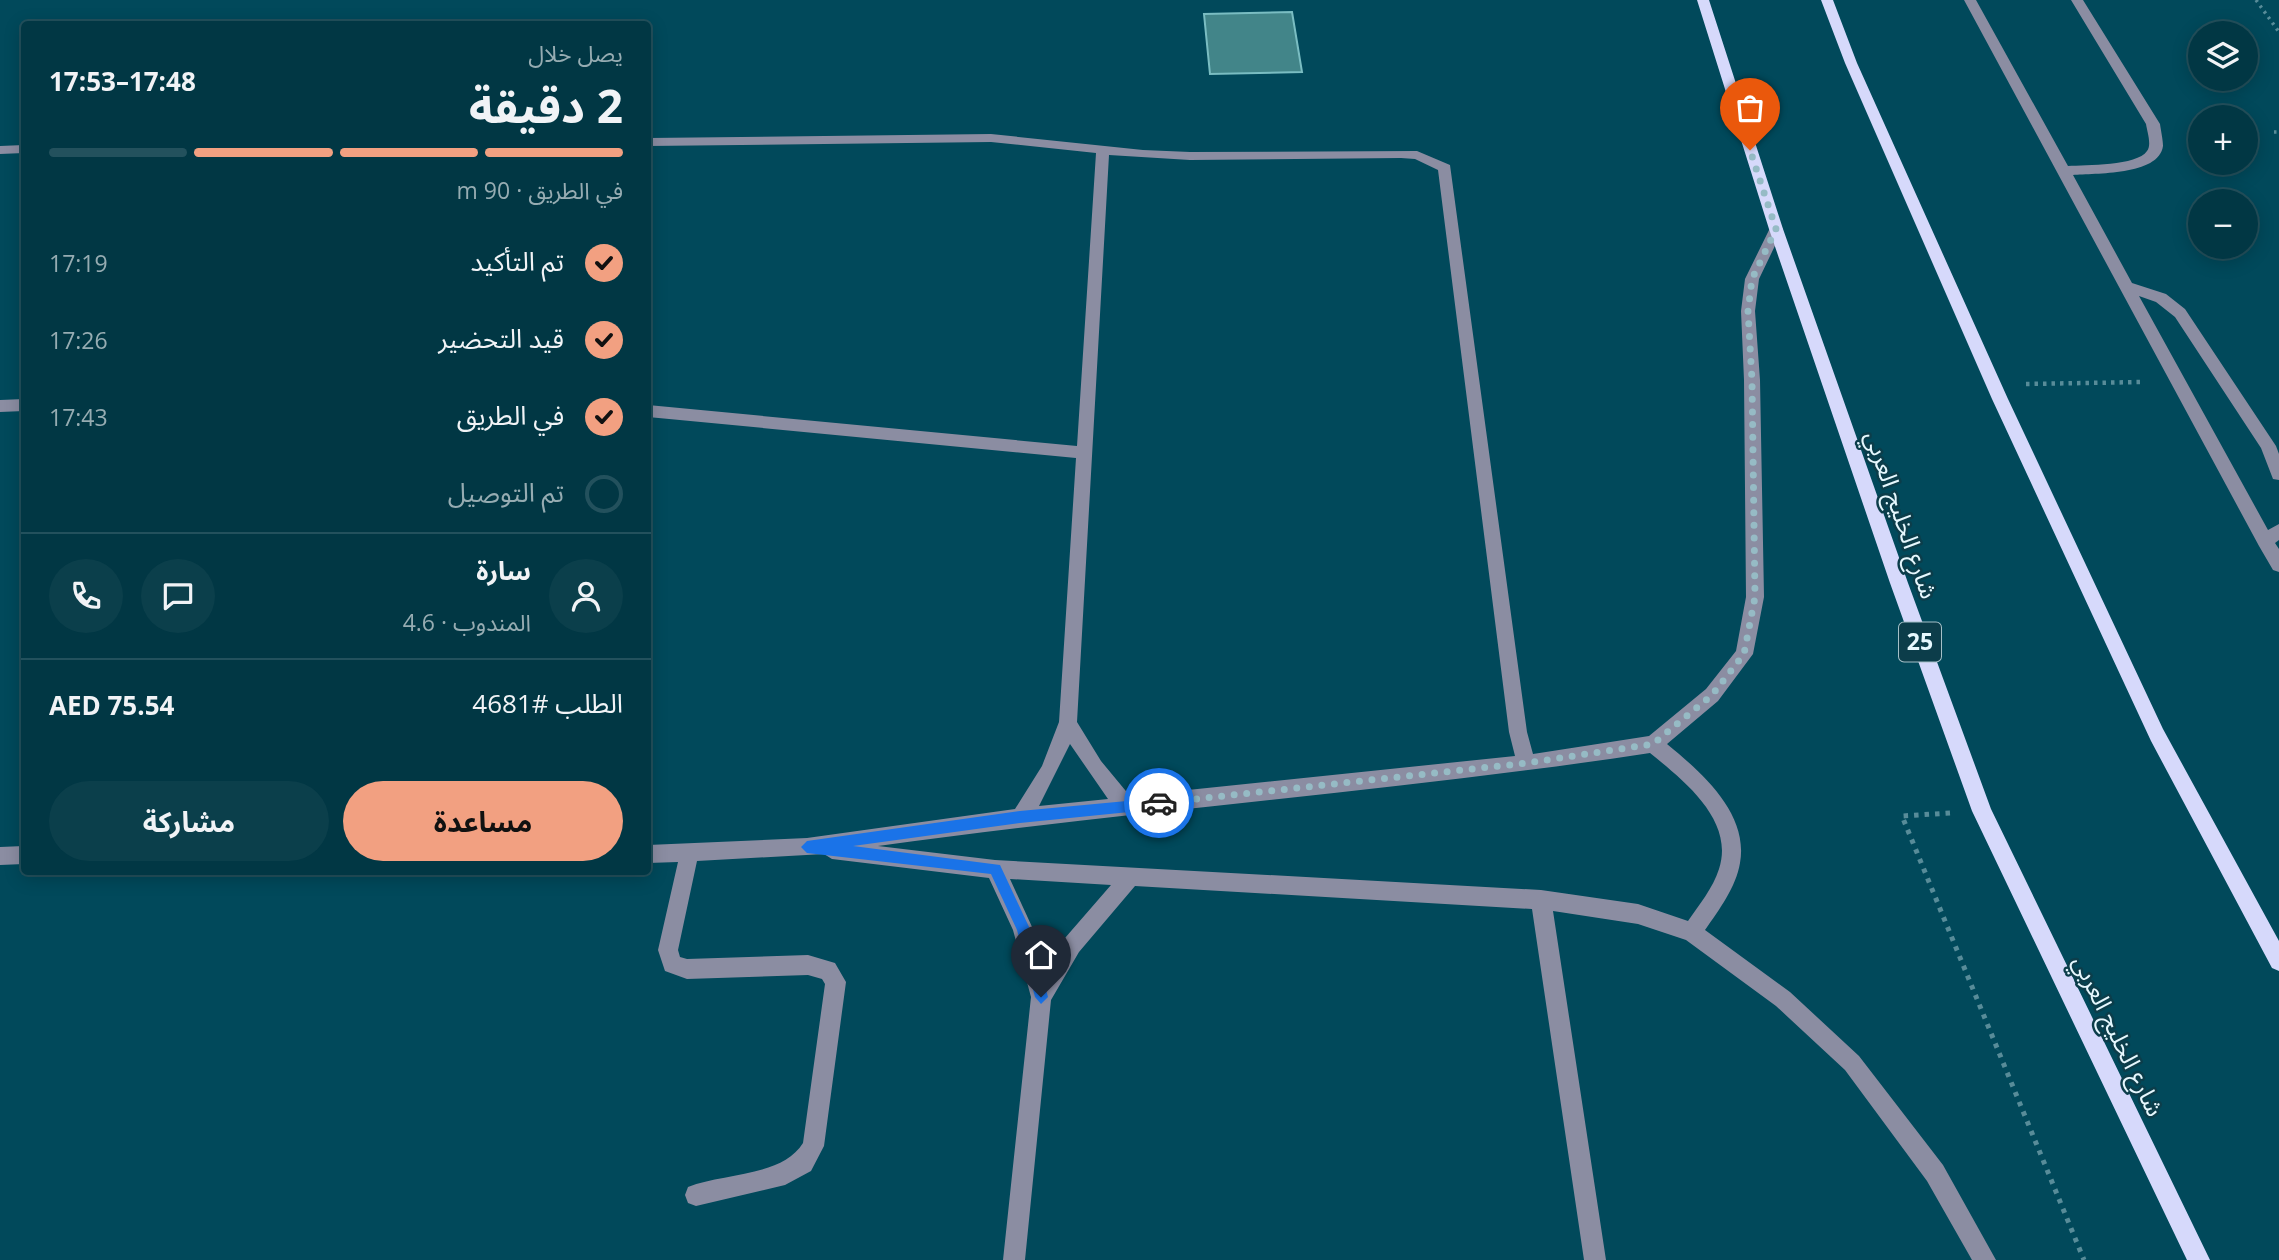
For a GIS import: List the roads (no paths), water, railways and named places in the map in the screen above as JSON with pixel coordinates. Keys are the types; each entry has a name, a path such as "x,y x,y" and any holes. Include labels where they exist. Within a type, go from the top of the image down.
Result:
{"main road":[{"path":"1694,0 1708,18"},
{"name":"شارع الخليج العربي","path":"1703,0 1776,229 1899,583 1982,811 2199,1260"},
{"path":"1828,0 1851,63 1993,385 2157,735 2279,961"}],"street":[{"path":"1970,0 2178,382 2272,536 2279,565"},
{"path":"2063,170 2141,163 2153,154 2156,146 2153,124 2077,0"},
{"path":"651,142 991,138 1190,156 1417,155 1445,168 1518,733 1527,763"},
{"path":"0,150 21,149"},
{"path":"1020,817 1041,789 1057,757 1068,723 1104,149"},
{"path":"651,854 807,847 1020,817 1527,763 1653,744 1712,695 1744,654 1755,597 1752,380 1748,311 1752,279 1776,229"},
{"path":"2126,286 2161,298 2180,313 2268,446 2279,474"},
{"path":"0,406 21,405"},
{"path":"651,411 1085,453"},
{"path":"1068,723 1083,754 1097,774 1128,807"},
{"path":"1653,744 1695,778 1727,823 1732,860 1717,895 1692,932"},
{"path":"807,847 995,869 1541,900 1638,914 1692,932 1783,999 1852,1062 1935,1173 1985,1260"},
{"path":"689,854 668,950 671,964 687,969 808,965 828,970 836,982 813,1146 803,1163 785,1174 696,1195"},
{"path":"0,856 21,856"},
{"path":"995,869 1023,929 1041,997 1014,1260"},
{"path":"1041,997 1057,966 1072,945 1130,877"},
{"path":"1541,900 1595,1260"}]}
